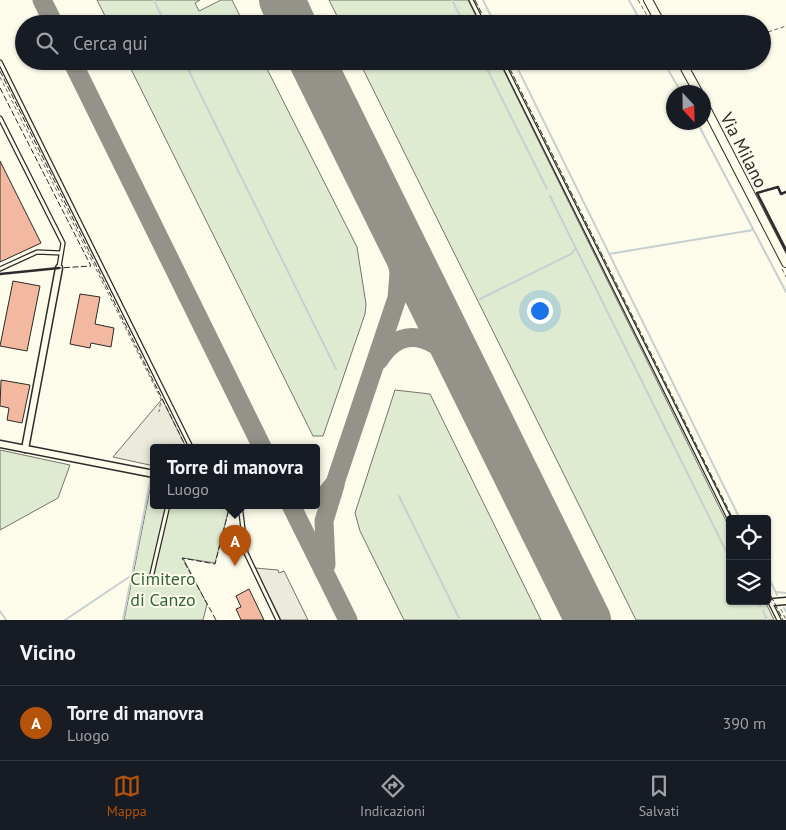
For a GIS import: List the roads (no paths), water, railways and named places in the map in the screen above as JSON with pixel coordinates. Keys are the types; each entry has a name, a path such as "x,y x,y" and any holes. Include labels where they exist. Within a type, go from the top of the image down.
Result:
{"street":[{"path":"648,0 656,15"},
{"path":"686,70 694,85"},
{"name":"Via Milano","path":"711,118 786,263"},
{"path":"25,449 59,268"},
{"path":"0,444 150,473"},
{"path":"772,602 786,601"}],"lane":[{"path":"471,0 478,15"},
{"path":"0,62 190,444"},
{"path":"506,70 728,515"},
{"path":"0,118 63,243 59,268"},
{"path":"0,269 37,252 62,253"},
{"path":"151,578 167,509"},
{"path":"240,509 246,553 278,620"},
{"path":"772,602 779,620"}],"waterway":[{"path":"154,0 161,15"},
{"path":"452,0 460,15"},
{"path":"483,0 490,15"},
{"path":"629,0 637,15"},
{"path":"188,70 336,369"},
{"path":"488,70 547,189"},
{"path":"518,70 738,515"},
{"path":"668,70 677,85"},
{"path":"701,130 786,292"},
{"path":"550,196 726,551"},
{"path":"609,254 753,230"},
{"path":"480,299 571,254 576,248"},
{"path":"123,620 150,482"},
{"path":"399,496 460,620"},
{"path":"65,620 132,575"},
{"path":"771,582 777,595"},
{"path":"776,592 786,593"},
{"path":"784,608 786,612"},
{"path":"0,611 6,620"},
{"path":"763,611 767,620"}],"place":[{"name":"Torre di manovra","path":"235,566"}],"park label":[{"name":"Cimitero di Canzo","path":"163,588"}]}
